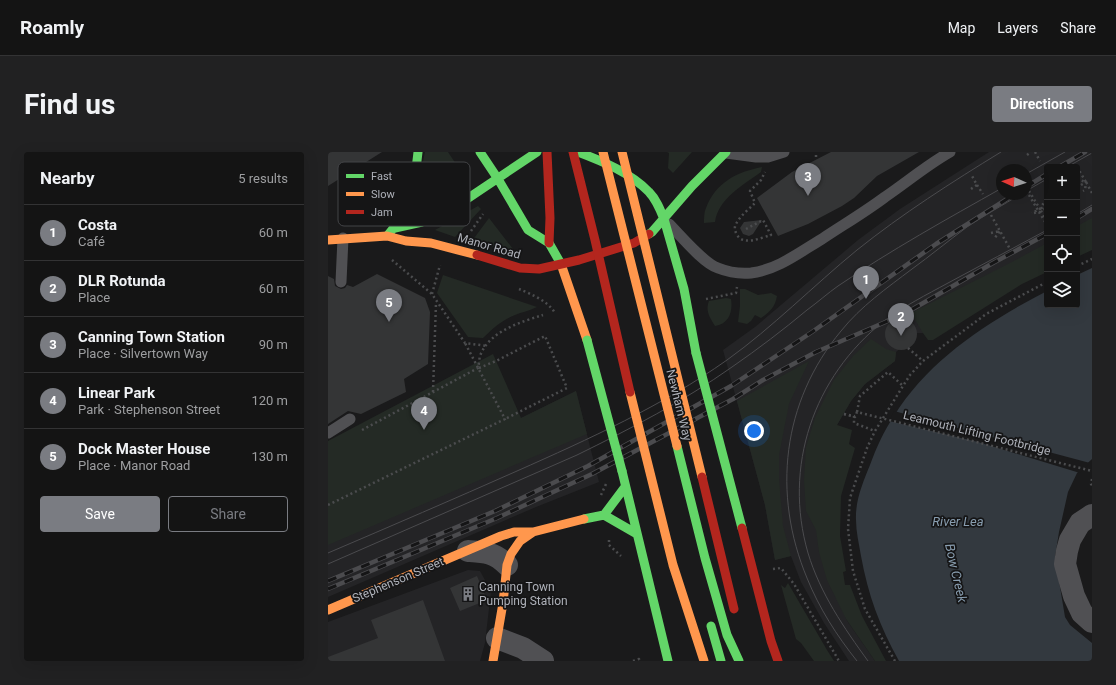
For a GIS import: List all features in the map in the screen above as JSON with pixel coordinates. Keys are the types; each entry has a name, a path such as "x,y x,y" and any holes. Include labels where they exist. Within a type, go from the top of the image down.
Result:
{"main road":[{"path":"416,162 418,152"},
{"path":"480,152 528,230 549,243 561,264 587,340 622,471 668,661"},
{"path":"470,196 537,152"},
{"path":"547,152 550,218 549,243"},
{"path":"573,152 673,565 704,661"},
{"path":"578,152 625,173 648,191 657,203 664,219 684,289 696,353 771,641 778,661"},
{"path":"590,152 594,167"},
{"name":"Newham Way","path":"603,152 705,558 727,635 744,659"},
{"name":"Newham Way","path":"622,152 736,616"},
{"name":"Manor Road","path":"328,240 387,236 406,241 431,243 468,252 520,268 539,269 579,260 634,243 652,232 692,186 726,152"},
{"path":"387,236 395,228 404,226"},
{"path":"611,237 617,260"},
{"path":"625,487 604,515 637,534"},
{"name":"Stephenson Street","path":"328,610 501,536 514,532 537,531 604,515"},
{"path":"493,661 507,642 507,565 511,554 520,541 537,531"},
{"path":"709,618 721,661"}],"street":[{"path":"1092,515 1080,523 1070,540 1066,551 1065,564 1074,596 1082,613 1092,622"},
{"path":"468,550 490,553 500,558 507,565"},
{"path":"507,642 543,661"}],"lane":[{"path":"726,152 756,157 768,157 784,152"},
{"path":"664,219 711,266 738,273 751,273 772,267 794,256 884,198 950,152"},
{"path":"341,282 343,238"},
{"path":"328,433 350,419"}],"path":[{"path":"816,152 816,157"},
{"path":"1028,155 1031,152"},
{"path":"1035,152 1040,161"},
{"path":"746,229 763,220 771,235 749,241 738,237 736,232 736,224 755,203 750,191 761,180 766,167"},
{"path":"1080,172 1092,193"},
{"path":"972,176 983,194"},
{"path":"1080,180 1086,182"},
{"path":"1081,185 1086,182"},
{"path":"1083,191 1085,190 1086,182"},
{"path":"971,189 978,185"},
{"path":"1032,196 1044,217"},
{"path":"1032,198 1044,219"},
{"path":"1040,210 1045,200"},
{"path":"1040,210 1044,207"},
{"path":"1032,213 1044,209"},
{"path":"468,234 485,211"},
{"path":"991,215 1010,249"},
{"path":"991,233 1000,231"},
{"path":"994,239 1000,231"},
{"path":"391,259 432,294 465,344 505,419"},
{"path":"1080,265 1092,259"},
{"path":"432,294 440,265"},
{"path":"895,661 865,609 853,571 848,529 850,498 867,448 875,430 910,375 923,361 986,314 1044,284"},
{"path":"704,300 736,293 737,285"},
{"path":"530,294 548,305 553,310"},
{"path":"433,392 436,302"},
{"path":"478,368 480,356 501,331 543,315"},
{"path":"328,505 567,388 545,336 496,361 478,368 356,433"},
{"path":"465,344 487,346"},
{"path":"908,348 923,361"},
{"path":"875,430 854,423 854,416 844,414 855,416 860,396 888,372 903,386"},
{"name":"Leamouth Lifting Footbridge","path":"857,412 1092,471"},
{"path":"1092,479 1092,485"},
{"path":"609,545 621,556"},
{"path":"775,569 780,568 794,584 839,661"},
{"path":"633,661 639,659 639,661"}],"shaded area":[{"path":"425,152 448,152 455,162 423,162"},
{"path":"667,152 692,152 673,173 668,168 669,153"},
{"path":"989,152 1092,152 1092,236 1080,242 1080,164 1044,164 1044,262 923,333 917,333 896,352 895,361 865,384 851,401 834,430 822,463 846,619 875,661 849,661 824,623 801,582 791,556 775,560 765,505 723,350 755,327 858,240 900,209"},
{"path":"762,167 761,172 739,187 726,200 717,214 715,222 704,223 704,213 715,191 736,175"},
{"path":"478,206 481,209 470,221 470,210"},
{"path":"489,218 513,249 503,250 472,241"},
{"path":"1092,218 1092,250 1080,256 1080,236 1080,224"},
{"path":"442,226 465,226 455,237 435,230"},
{"path":"1044,245 1044,273 1022,284 933,340 928,340 911,313"},
{"path":"443,275 537,307 506,319 483,338 468,337 437,293"},
{"path":"740,289 745,289 758,295 771,293 777,296 775,303 761,318 755,315 747,324 738,322"},
{"path":"726,298 731,299 731,313 724,323 715,326 708,311 709,301"},
{"path":"871,339 886,349 896,352 895,361 865,384 851,401 837,425 852,430 849,444 855,448 841,496 840,536 846,571 843,572 845,585 850,585 862,616 886,661 875,661 846,619 827,580 819,552 816,530 806,511 804,480 806,447 815,418 834,380 853,356"},
{"path":"493,354 521,418 576,391 587,434 328,545 328,441"},
{"path":"809,361 789,404 779,455 779,479 783,526 791,556 775,560 765,505 737,401"},
{"path":"576,391 599,482 536,507 328,597 328,513"},
{"path":"468,570 480,571 491,591 485,643 480,661 328,661 328,622"},
{"path":"788,583 834,661 814,661 801,643 796,639 781,585 785,588"}],"water":[{"name":"River Lea","path":"1092,268 1092,459 1077,473 1068,492 1055,557 1065,617 1070,625 1092,643 1092,661 899,661 880,623 871,597 856,529 856,513 860,492 880,440 908,395 942,359 982,329 1044,293 1044,308 1080,308 1080,274"}],"pier":[{"path":"894,411 1090,463 1080,473 978,442 889,421"}],"building":[{"path":"328,152 382,152 366,162 338,162 338,180 328,186"},
{"path":"831,152 919,152 877,176 854,198 842,206 808,224 778,236 757,198 792,172"},
{"path":"762,220 753,234 749,236 743,234 740,228 744,222"},
{"path":"377,274 425,298 430,312 428,364 404,379 406,392 361,414 348,411 328,424 328,276 334,279 335,286 341,289 345,288 347,285 353,287"},
{"path":"898,318 904,318 914,325 917,334 916,340 910,347 904,350 898,350 888,343 885,337 885,331 892,321"},
{"name":"Canning Town Pumping Station","path":"477,576 487,600 460,611 450,588"},
{"path":"423,600 445,661 328,661 328,657 378,638 371,620"}],"tram line":[{"path":"328,553 571,447 625,421 677,392 702,377 744,347 874,237 928,199 1001,152"},
{"path":"1032,171 1065,152"},
{"path":"1072,164 1092,153"},
{"path":"1032,188 1044,181"},
{"path":"328,564 577,455 656,414 695,391 742,360 834,289 858,273 919,235 996,191"},
{"path":"857,661 842,642 817,600 807,578 796,546 789,514 787,482 789,450 795,418 806,388 821,359 841,331 857,313 884,290 967,227 1011,200"},
{"path":"1080,212 1092,205"},
{"path":"868,661 850,636 819,582 808,553 801,521 799,488 802,457 810,426 822,396 839,369 859,344 884,321 923,296 1044,232"}],"railway":[{"path":"1064,164 1085,152"},
{"path":"1032,183 1044,176"},
{"path":"328,581 495,511 588,466 731,386 812,332 936,244 1006,200"},
{"path":"1080,216 1092,209"},
{"path":"328,589 497,518 592,474 733,399 763,380 816,352 904,314 1044,236"}],"traffic: fast":[{"path":"417,162 418,152"},
{"path":"480,152 528,230 549,243 561,264"},
{"path":"470,197 537,152"},
{"path":"578,152 616,168 642,185 654,198 664,219"},
{"path":"649,234 692,186 726,152"},
{"path":"664,219 684,289 696,353"},
{"path":"388,235 395,226"},
{"path":"395,228 404,226"},
{"path":"587,340 622,471"},
{"path":"696,353 742,528"},
{"path":"677,446 705,558 727,635 739,661"},
{"path":"622,471 668,661"},
{"path":"584,519 604,515 625,487"},
{"path":"604,515 637,534"},
{"path":"711,626 721,661"}],"traffic: slow":[{"path":"603,152 677,446"},
{"path":"622,152 702,477"},
{"path":"328,240 387,236 406,241 431,243 477,255"},
{"path":"561,264 587,340"},
{"path":"630,392 673,565 704,661"},
{"path":"328,610 501,536 514,532 533,532 584,519"},
{"path":"493,661 503,603 507,565 511,554 520,541 533,532"}],"traffic: jam":[{"path":"547,152 550,218 549,243"},
{"path":"573,152 630,392"},
{"path":"477,255 520,268 539,269 579,260 634,243 649,234"},
{"path":"702,477 734,609"},
{"path":"742,528 771,641 778,661"}],"place":[{"name":"Canning Town Station","path":"808,196"},
{"name":"Costa","path":"866,299"},
{"name":"Dock Master House","path":"389,322"},
{"name":"DLR Rotunda","path":"901,336"},
{"name":"Linear Park","path":"424,430"},
{"name":"Canning Town Pumping Station","path":"468,594"}],"water label":[{"name":"Bow Creek","path":"956,573"}]}
